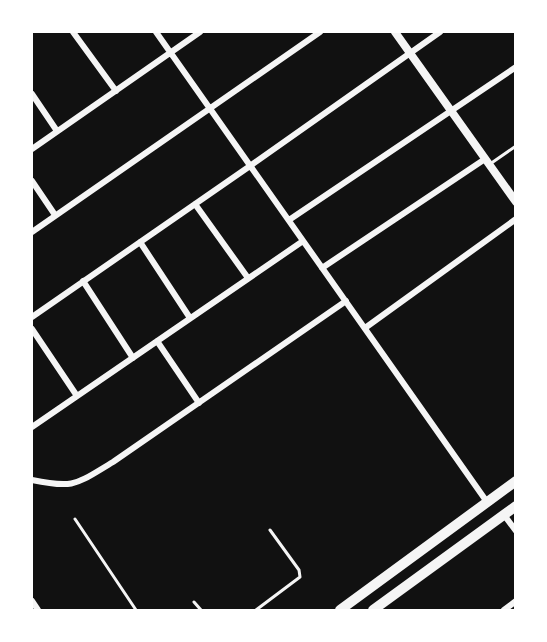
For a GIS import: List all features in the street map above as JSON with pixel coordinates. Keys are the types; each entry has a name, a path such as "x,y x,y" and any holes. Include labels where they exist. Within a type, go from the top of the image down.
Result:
{"main road":[{"path":"340,610 516,482"},
{"path":"373,610 516,506"}],"street":[{"path":"73,32 116,91"},
{"path":"156,32 487,502"},
{"path":"32,149 200,32"},
{"path":"32,232 320,32"},
{"path":"395,32 516,202"},
{"path":"32,317 440,32"},
{"path":"289,220 516,68"},
{"path":"32,94 57,131"},
{"path":"322,268 487,162"},
{"path":"32,181 56,215"},
{"path":"195,204 248,278"},
{"path":"365,328 516,219"},
{"path":"140,242 190,318"},
{"path":"32,428 303,242"},
{"path":"83,281 133,357"},
{"path":"32,480 67,486 80,482 113,462 346,301"},
{"path":"32,329 77,396"},
{"path":"157,341 199,403"},
{"path":"504,515 516,531"},
{"path":"504,610 516,602"},
{"path":"32,603 38,610"}],"lane":[{"path":"487,162 516,146"},
{"path":"75,519 136,610"},
{"path":"256,610 300,577 299,570 270,530"},
{"path":"194,602 201,610"}]}
